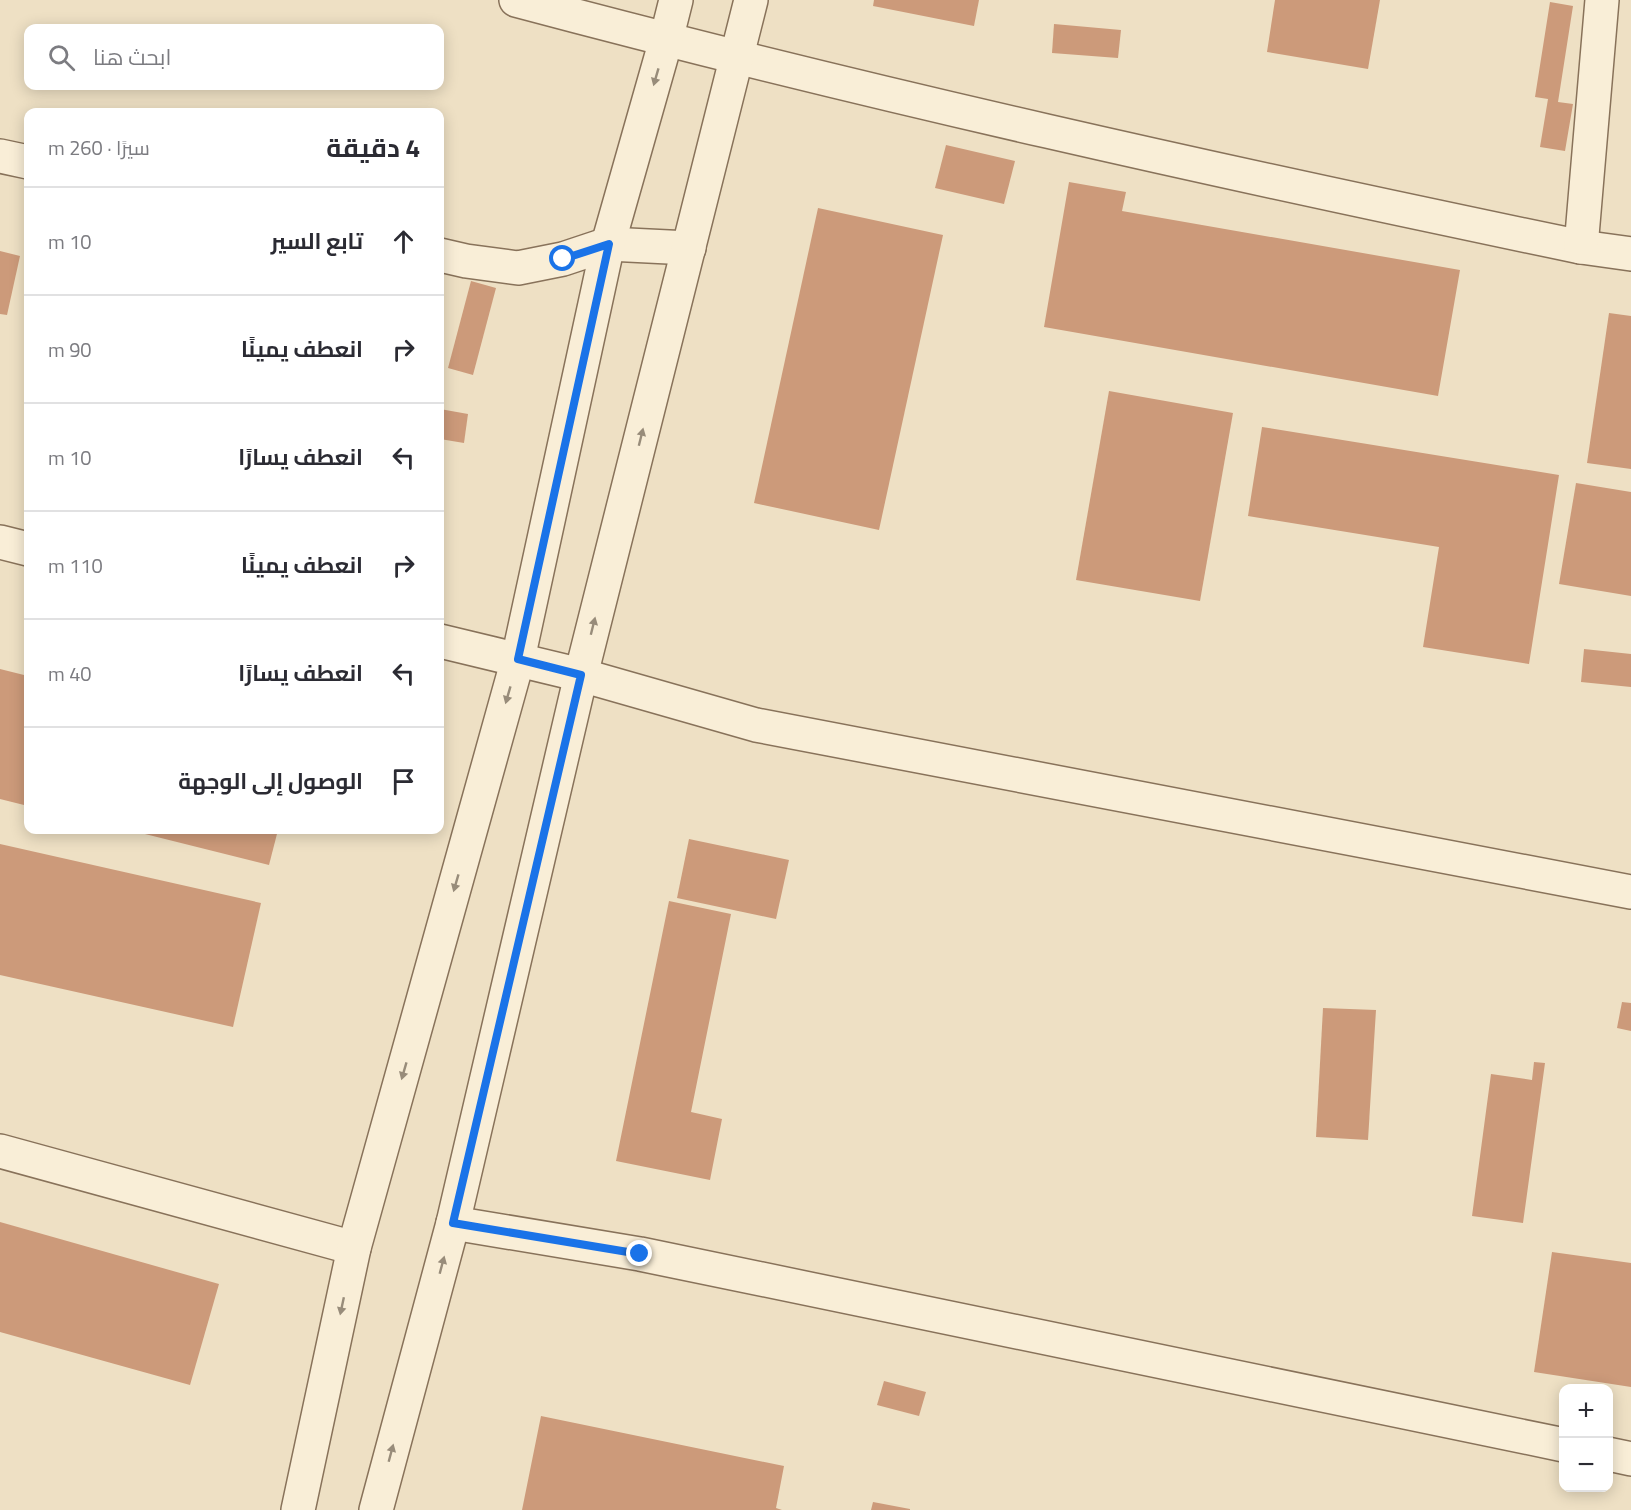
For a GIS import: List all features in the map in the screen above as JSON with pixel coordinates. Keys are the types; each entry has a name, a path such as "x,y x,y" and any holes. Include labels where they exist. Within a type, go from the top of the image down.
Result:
{"street":[{"path":"516,0 738,58 1251,178 1581,247 1631,254"},
{"path":"298,1510 354,1248 518,659 609,244 676,0"},
{"path":"376,1510 453,1223 581,675 751,0"},
{"path":"1581,247 1602,0"},
{"path":"0,156 24,161"},
{"path":"444,256 518,268 563,259 609,244 689,248"},
{"path":"0,542 24,548"},
{"path":"444,642 581,675 756,725 1631,892"},
{"path":"0,1151 354,1248"},
{"path":"453,1223 640,1254 1559,1444"},
{"path":"1613,1455 1631,1459"}],"building":[{"path":"874,0 979,0 974,26 873,6"},
{"path":"1275,0 1380,0 1368,69 1267,52"},
{"path":"1550,2 1573,6 1558,102 1573,104 1565,151 1540,147 1548,99 1535,97"},
{"path":"1054,24 1121,30 1118,58 1052,53"},
{"path":"946,145 1015,161 1004,204 935,188"},
{"path":"1069,182 1126,192 1122,211 1460,270 1438,396 1044,327"},
{"path":"818,208 943,235 879,530 754,503"},
{"path":"0,251 20,256 7,315 0,314"},
{"path":"471,281 496,288 473,375 448,368"},
{"path":"1609,313 1631,316 1631,469 1587,463"},
{"path":"1109,391 1233,413 1200,601 1076,580"},
{"path":"444,410 468,414 464,443 444,440"},
{"path":"1262,427 1559,475 1529,664 1423,647 1439,547 1248,516"},
{"path":"1576,483 1631,492 1631,596 1559,584"},
{"path":"1584,649 1631,654 1631,687 1581,682"},
{"path":"0,669 24,675 24,805 0,799"},
{"path":"145,834 277,834 269,865"},
{"path":"689,839 789,860 776,919 677,898"},
{"path":"0,844 261,903 233,1027 0,975"},
{"path":"669,901 731,914 691,1112 722,1119 710,1180 616,1161"},
{"path":"1622,1002 1631,1003 1631,1031 1617,1028"},
{"path":"1323,1008 1376,1010 1368,1140 1316,1137"},
{"path":"1534,1062 1545,1063 1523,1223 1472,1216 1491,1074 1532,1080"},
{"path":"0,1222 219,1284 190,1385 0,1332"},
{"path":"1552,1252 1631,1263 1631,1387 1534,1372"},
{"path":"884,1381 926,1392 919,1416 877,1405"},
{"path":"541,1416 784,1466 776,1508 782,1510 522,1510"},
{"path":"873,1502 910,1509 910,1510 871,1510"}],"route":[{"path":"563,259 609,244 518,659 581,675 453,1223 640,1254"}]}
